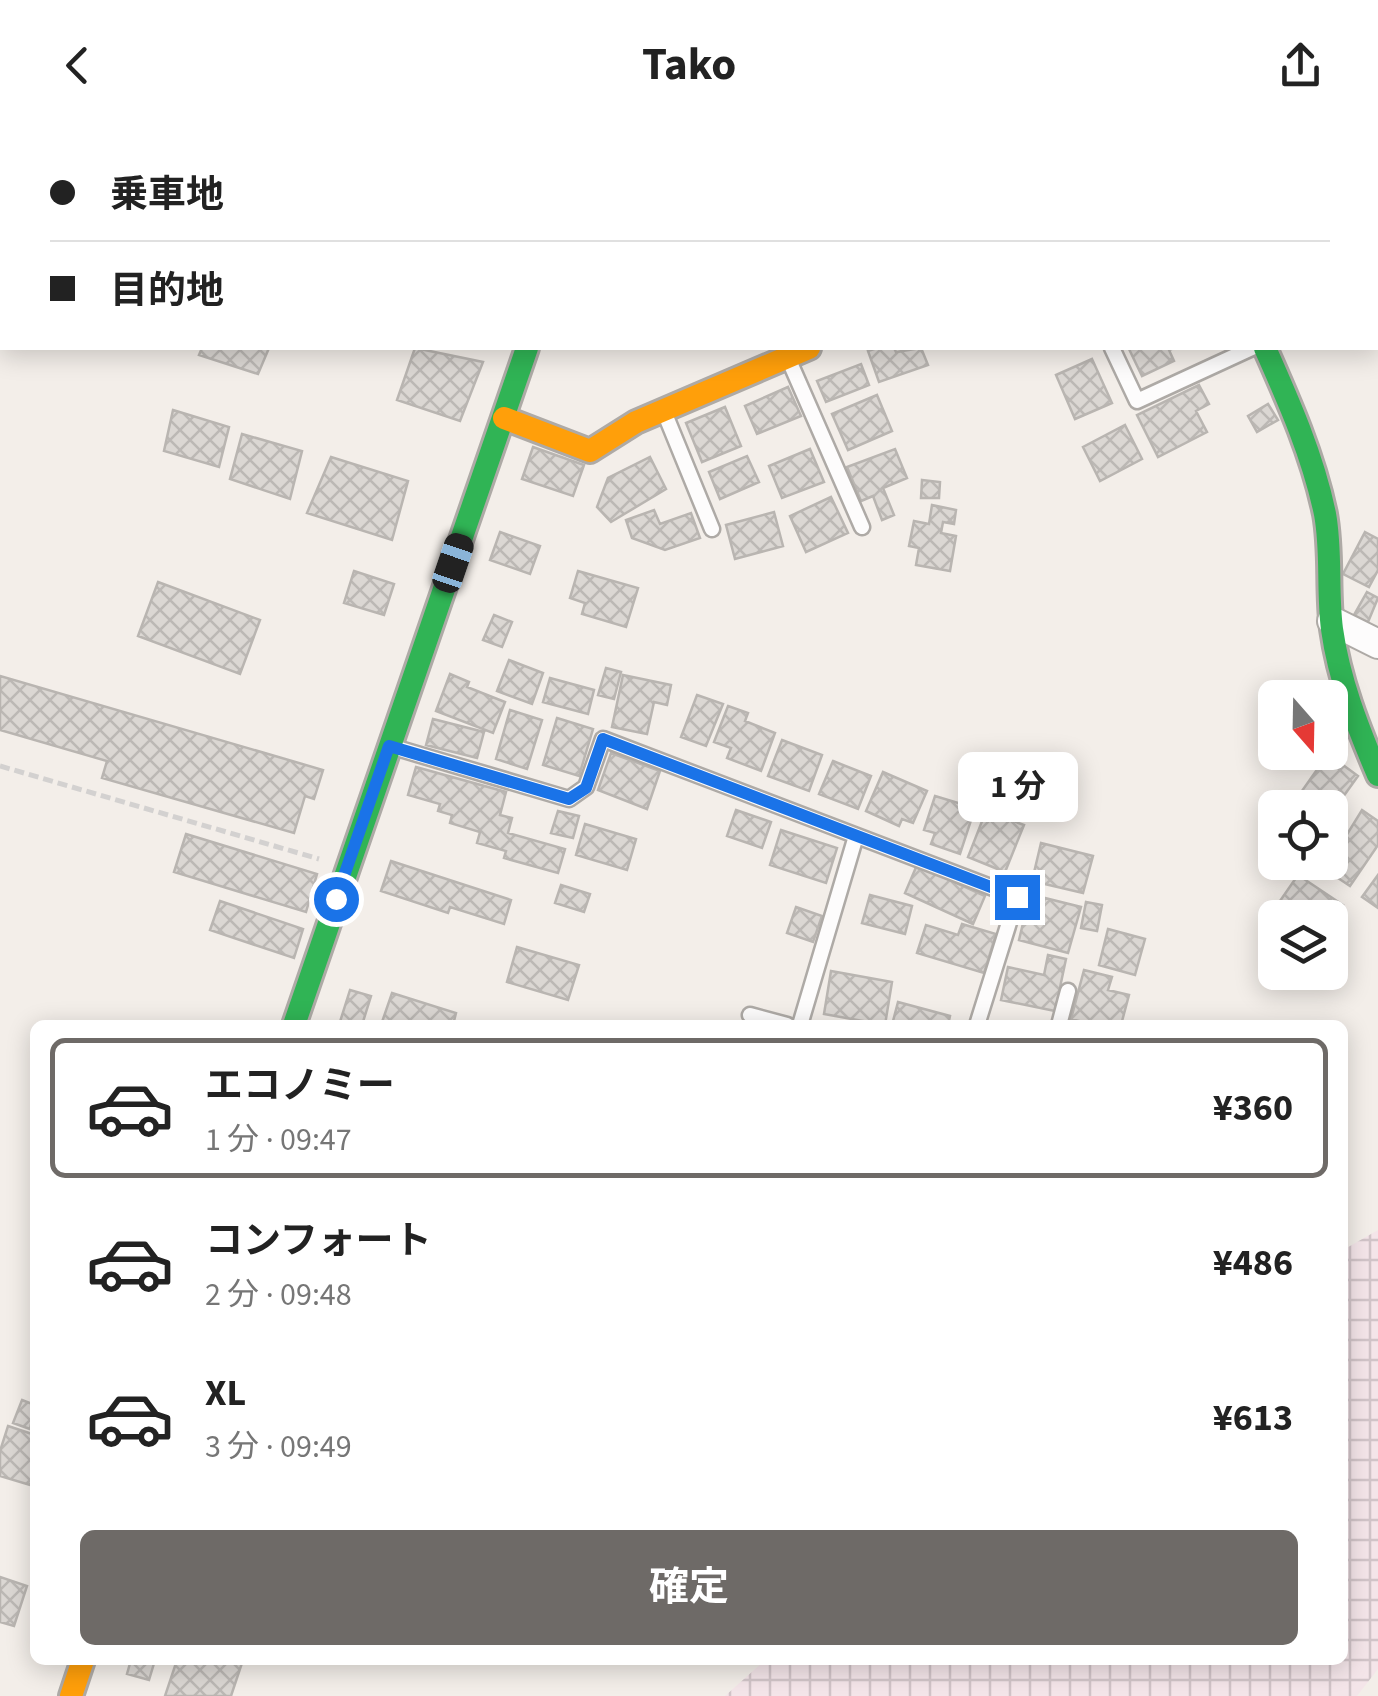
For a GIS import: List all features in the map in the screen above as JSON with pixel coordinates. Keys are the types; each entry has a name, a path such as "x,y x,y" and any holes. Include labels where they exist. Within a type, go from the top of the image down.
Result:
{"street":[{"path":"296,1020 525,350"},
{"path":"1266,350 1316,481 1329,543 1332,621 1339,670 1378,775"},
{"path":"504,418 590,451 636,422 799,352"},
{"path":"1332,621 1378,644"},
{"path":"71,1696 81,1665"}],"lane":[{"path":"1113,350 1136,401 1248,350"},
{"path":"799,352 862,527"},
{"path":"664,411 712,529"},
{"path":"389,746 569,799 586,788 603,739 1017,897 980,1020"},
{"path":"801,1020 856,836"},
{"path":"1060,1020 1068,991"},
{"path":"750,1015 768,1020"}],"path":[{"path":"0,766 346,867"}],"shaded area":[{"path":"1378,1230 1378,1669 1357,1696 725,1696 759,1665 1348,1665 1348,1247"}],"building":[{"path":"201,350 268,350 258,374 199,355"},
{"path":"414,350 483,362 460,421 397,400"},
{"path":"922,350 928,365 879,382 868,351"},
{"path":"1129,350 1169,350 1174,361 1142,376"},
{"path":"1092,359 1112,403 1075,419 1056,375"},
{"path":"861,364 869,385 826,402 817,381"},
{"path":"1199,385 1209,404 1196,411 1207,432 1158,457 1137,415"},
{"path":"788,387 801,416 757,434 745,406"},
{"path":"877,395 892,431 848,450 832,414"},
{"path":"1268,404 1278,420 1257,432 1248,416"},
{"path":"725,407 741,446 702,462 686,423"},
{"path":"173,410 229,427 219,467 164,451"},
{"path":"1125,425 1142,459 1100,481 1083,447"},
{"path":"242,434 302,451 290,499 230,479"},
{"path":"533,447 584,465 573,496 522,479"},
{"path":"810,449 824,482 782,498 769,466"},
{"path":"895,449 907,478 883,488 894,515 882,520 873,496 861,501 847,467"},
{"path":"747,456 759,482 720,499 709,472"},
{"path":"331,457 408,481 392,540 307,513"},
{"path":"650,457 666,489 611,522 597,507 608,478"},
{"path":"922,480 940,482 939,498 921,498"},
{"path":"831,497 848,533 806,552 790,516"},
{"path":"932,505 956,510 954,524 943,522 941,533 956,536 950,571 916,565 919,548 909,546 914,521 929,524"},
{"path":"654,510 660,524 691,513 700,538 665,550 632,538 626,520"},
{"path":"774,512 783,546 735,559 726,525"},
{"path":"500,532 540,546 530,574 490,560"},
{"path":"1365,532 1378,539 1378,570 1369,587 1343,574"},
{"path":"354,571 394,584 384,615 344,603"},
{"path":"578,571 638,588 626,627 582,614 585,603 570,598"},
{"path":"158,582 260,620 240,674 138,636"},
{"path":"1367,592 1378,598 1368,622 1354,615"},
{"path":"494,615 512,622 502,647 483,640"},
{"path":"509,660 543,673 532,704 497,691"},
{"path":"606,668 621,672 614,699 598,695"},
{"path":"450,674 469,682 467,687 505,702 493,733 436,711"},
{"path":"623,675 671,685 667,705 654,702 647,734 612,727"},
{"path":"0,676 323,770 314,799 305,796 294,833 102,778 107,761 0,730"},
{"path":"550,678 594,690 588,714 543,702"},
{"path":"697,695 723,704 706,746 681,737"},
{"path":"728,706 748,713 745,721 775,733 761,771 727,758 731,748 714,742"},
{"path":"510,710 542,720 527,769 496,759"},
{"path":"557,718 593,729 579,776 543,765"},
{"path":"433,719 484,732 477,758 426,745"},
{"path":"782,740 822,755 809,791 768,776"},
{"path":"611,753 660,771 647,809 598,790"},
{"path":"833,761 871,776 858,809 819,794"},
{"path":"416,767 506,792 500,815 512,818 508,833 565,849 558,873 504,858 506,851 477,843 480,832 450,823 452,815 438,811 440,804 408,795"},
{"path":"1348,769 1358,776 1348,790 1303,790 1317,770"},
{"path":"883,772 927,791 913,823 902,819 899,826 866,811"},
{"path":"935,796 975,808 960,854 931,844 935,833 924,830"},
{"path":"736,810 771,822 762,848 727,836"},
{"path":"1362,810 1378,821 1378,845 1350,886 1341,880 1348,880 1348,833"},
{"path":"558,811 579,816 573,838 551,833"},
{"path":"986,811 1024,825 1005,872 968,857"},
{"path":"585,824 636,839 627,870 576,855"},
{"path":"781,830 837,848 826,883 770,865"},
{"path":"186,834 317,874 306,912 174,872"},
{"path":"1041,843 1093,856 1083,893 1032,881"},
{"path":"391,861 511,900 504,924 450,907 448,913 381,891"},
{"path":"917,865 985,896 973,924 905,893"},
{"path":"1378,875 1378,908 1362,897"},
{"path":"1295,880 1306,880 1336,900 1281,900"},
{"path":"561,885 590,894 584,912 555,903"},
{"path":"870,895 912,906 905,934 862,923"},
{"path":"1045,898 1081,907 1068,953 1019,940 1024,919 1038,923"},
{"path":"220,901 303,929 294,958 210,930"},
{"path":"1086,902 1102,905 1097,931 1081,928"},
{"path":"796,907 822,916 813,942 787,933"},
{"path":"962,924 996,934 984,973 917,953 926,925 958,935"},
{"path":"1108,929 1145,939 1135,975 1099,965"},
{"path":"517,947 579,965 568,1000 507,982"},
{"path":"1048,955 1066,959 1055,1011 1001,1000 1008,967 1044,975"},
{"path":"1084,970 1112,977 1108,990 1129,995 1122,1020 1071,1019"},
{"path":"831,971 892,982 886,1020 824,1014"},
{"path":"350,990 371,996 364,1020 341,1020"},
{"path":"392,993 456,1013 454,1020 383,1020"},
{"path":"898,1002 950,1016 949,1020 893,1020"},
{"path":"22,1400 30,1403 30,1429 13,1423"},
{"path":"8,1426 30,1433 30,1485 0,1476 0,1451"},
{"path":"0,1577 27,1586 14,1626 0,1622"},
{"path":"130,1665 154,1665 149,1680 127,1674"},
{"path":"175,1665 241,1665 231,1696 165,1696"}],"traffic: fast":[{"path":"296,1020 526,350"},
{"path":"1266,350 1300,430 1320,492 1327,528 1335,648 1350,704 1378,775"}],"traffic: slow":[{"path":"504,418 590,451 636,422 804,350"},
{"path":"71,1696 81,1665"}],"route":[{"path":"336,899 389,746 569,799 586,788 603,739 1017,897"}]}
